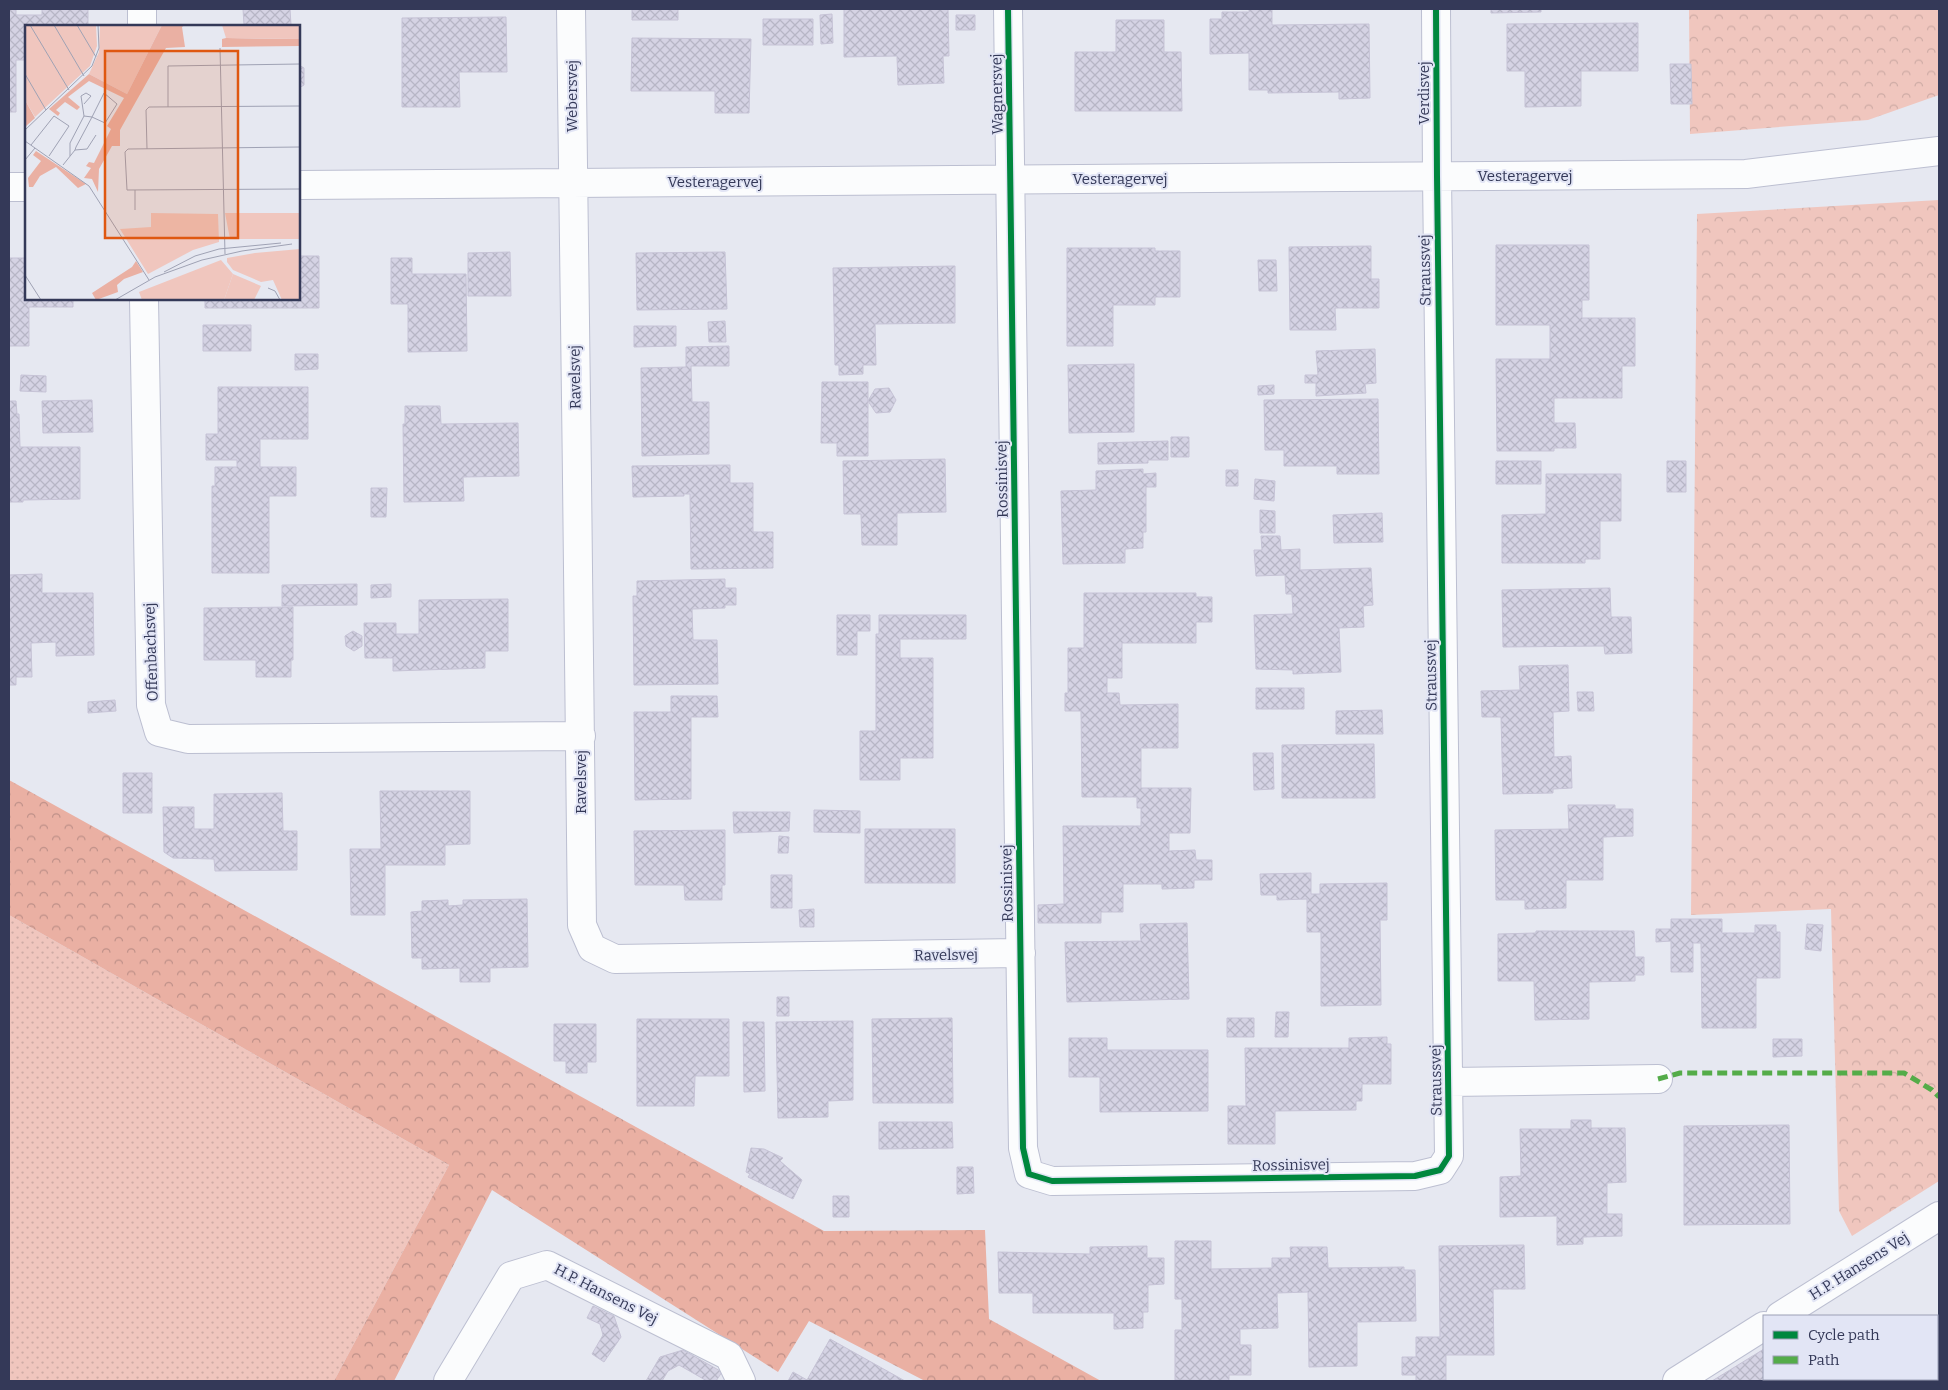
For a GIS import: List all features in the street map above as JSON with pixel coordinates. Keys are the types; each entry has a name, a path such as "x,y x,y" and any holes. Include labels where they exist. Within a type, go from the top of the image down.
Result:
{"street":[{"path":"142,9 142,25"},
{"name":"Webersvej","path":"571,9 572,183"},
{"name":"Wagnersvej","path":"1008,9 1010,180"},
{"name":"Verdisvej","path":"1436,9 1436,176"},
{"name":"Vesteragervej","path":"300,185 1746,174 1939,151"},
{"name":"Straussvej","path":"1436,176 1449,1082 1449,1156 1440,1170"},
{"name":"Rossinisvej","path":"1010,180 1023,1148 1029,1174 1052,1181 1415,1176 1440,1170"},
{"name":"Ravelsvej","path":"572,183 581,736 582,925 592,948 616,959 1020,954"},
{"path":"9,187 25,187"},
{"name":"Offenbachsvej","path":"144,300 151,705 159,732 188,740 581,736"},
{"name":"Straussvej","path":"1449,1082 1658,1079"},
{"name":"H.P. Hansens Vej","path":"1782,1315 1939,1216"},
{"name":"H.P. Hansens Vej","path":"448,1381 511,1276 547,1265 729,1356 741,1381"},
{"path":"1677,1381 1763,1327"}],"green space":[{"path":"1689,9 1939,9 1939,95 1868,120 1690,134"},
{"path":"1939,200 1939,1181 1852,1236 1839,1211 1831,909 1691,915 1697,214"},
{"path":"9,780 824,1231 985,1230 989,1319 1101,1381 925,1381 809,1321 778,1372 492,1190 394,1381 334,1381 449,1165 9,915"},
{"path":"9,915 449,1165 334,1381 9,1381"}],"building":[{"path":"9,9 16,10 16,15 42,15 42,9 88,9 88,25 25,25 25,60 16,60 16,112 9,112"},
{"path":"243,9 290,9 291,25 244,25"},
{"path":"632,9 678,9 678,20 632,20"},
{"path":"844,9 948,9 949,56 943,56 944,83 898,85 897,56 844,57"},
{"path":"1249,9 1272,9 1272,25 1369,24 1370,98 1339,99 1339,92 1268,93 1268,90 1249,90 1249,53 1210,54 1210,19 1222,19 1222,12 1249,12"},
{"path":"1491,9 1541,9 1541,12 1491,13"},
{"path":"832,14 833,43 821,44 820,15"},
{"path":"956,15 975,15 975,30 956,30"},
{"path":"506,17 507,72 459,72 460,107 402,107 402,18"},
{"path":"763,19 813,19 813,45 763,45"},
{"path":"1116,20 1164,20 1164,52 1181,52 1182,111 1075,111 1075,52 1116,52"},
{"path":"1638,23 1638,71 1581,71 1581,106 1525,107 1525,71 1507,71 1507,24"},
{"path":"632,38 751,39 749,113 715,113 715,91 631,91"},
{"path":"1670,64 1691,64 1692,104 1671,104"},
{"path":"300,66 304,68 304,85 300,87"},
{"path":"1496,245 1589,245 1589,300 1582,300 1582,318 1635,318 1635,366 1622,366 1622,398 1554,398 1554,423 1575,423 1576,448 1554,448 1554,451 1497,451 1496,359 1550,359 1550,325 1496,325"},
{"path":"1371,246 1371,279 1379,279 1379,308 1335,308 1336,330 1290,330 1289,247"},
{"path":"1067,248 1155,248 1155,251 1180,251 1180,297 1155,297 1155,305 1113,305 1113,346 1067,346"},
{"path":"510,252 511,296 468,296 468,253"},
{"path":"725,252 727,309 637,310 636,253"},
{"path":"300,256 319,256 319,308 205,308 205,300 300,300"},
{"path":"9,258 25,258 25,300 73,300 73,307 29,307 29,346 9,346"},
{"path":"391,258 412,258 412,274 466,274 467,351 408,352 408,304 391,304"},
{"path":"1258,260 1276,260 1277,291 1259,291"},
{"path":"955,266 955,323 875,324 876,365 863,365 863,374 839,375 839,365 835,365 833,268"},
{"path":"725,321 726,342 709,342 708,322"},
{"path":"203,325 251,325 251,351 203,351"},
{"path":"634,326 676,326 676,346 634,347"},
{"path":"729,346 729,366 691,366 692,402 709,402 709,454 642,456 641,368 686,367 686,347"},
{"path":"1375,349 1376,383 1365,384 1366,393 1316,396 1316,383 1305,383 1305,375 1318,375 1316,351"},
{"path":"295,354 318,354 318,369 295,370"},
{"path":"1134,364 1134,432 1069,433 1068,365"},
{"path":"21,375 46,376 46,392 20,391"},
{"path":"822,382 868,382 868,456 837,456 837,443 821,443"},
{"path":"1274,385 1274,394 1258,395 1258,386"},
{"path":"218,387 308,387 308,439 260,439 260,467 296,467 296,496 269,496 269,573 212,573 212,486 215,486 215,467 237,467 237,460 206,460 206,434 218,434"},
{"path":"889,388 896,400 890,412 876,413 868,401 875,389"},
{"path":"1378,399 1379,474 1337,474 1337,466 1284,466 1284,450 1265,450 1264,400"},
{"path":"92,400 93,432 43,433 42,401"},
{"path":"9,401 16,401 17,414 19,414 20,447 80,447 80,499 9,502"},
{"path":"405,406 440,406 441,424 518,423 519,476 463,477 464,501 404,502 403,424 405,424"},
{"path":"1171,437 1189,437 1189,457 1171,457"},
{"path":"1168,441 1168,460 1148,460 1148,463 1098,464 1098,443"},
{"path":"945,459 946,512 897,513 897,545 862,545 861,514 844,514 843,461"},
{"path":"1496,461 1541,461 1541,484 1496,484"},
{"path":"1667,461 1686,461 1686,492 1667,492"},
{"path":"730,465 730,483 753,483 753,532 773,532 773,568 691,569 690,494 684,494 684,496 633,497 632,466"},
{"path":"1143,469 1143,474 1156,473 1156,487 1146,487 1146,532 1143,532 1143,548 1125,549 1125,563 1063,564 1061,491 1096,490 1096,471"},
{"path":"1226,470 1238,470 1238,486 1226,486"},
{"path":"1546,474 1621,474 1621,521 1600,521 1600,559 1585,559 1585,563 1502,563 1502,515 1546,514"},
{"path":"1255,479 1275,481 1274,501 1254,499"},
{"path":"371,488 387,488 386,517 371,517"},
{"path":"1260,510 1275,511 1275,533 1260,533"},
{"path":"1382,513 1383,542 1334,543 1333,515"},
{"path":"1261,536 1280,536 1281,550 1300,549 1300,570 1371,568 1373,605 1363,606 1364,627 1339,628 1341,672 1293,674 1293,670 1256,669 1254,615 1293,614 1292,594 1286,594 1285,575 1256,576 1254,550 1262,550"},
{"path":"42,574 42,593 93,593 94,655 56,656 56,642 31,643 32,677 16,677 16,685 9,685 9,575"},
{"path":"725,579 725,588 736,588 736,605 725,605 725,608 692,609 693,640 717,640 718,684 634,685 633,596 637,596 637,581"},
{"path":"357,584 357,605 282,606 282,585"},
{"path":"391,584 391,597 371,598 371,585"},
{"path":"1610,588 1611,617 1631,617 1632,653 1605,654 1604,646 1503,647 1502,590"},
{"path":"1084,593 1196,593 1196,597 1212,597 1212,622 1196,622 1196,643 1122,643 1122,678 1107,678 1107,693 1119,693 1120,705 1178,704 1178,748 1141,748 1141,788 1191,788 1190,833 1169,833 1169,851 1195,850 1196,860 1212,860 1212,880 1194,880 1194,888 1162,889 1162,884 1123,884 1123,912 1101,912 1101,923 1038,923 1038,905 1064,904 1063,826 1141,826 1141,808 1137,808 1137,797 1082,797 1081,711 1065,711 1065,693 1068,693 1068,648 1084,648"},
{"path":"508,599 508,651 485,651 485,668 393,671 393,658 365,658 364,623 396,623 396,634 419,634 419,600"},
{"path":"293,607 293,660 291,660 291,677 256,677 256,660 204,660 204,608"},
{"path":"837,615 870,615 870,631 857,631 857,655 837,655"},
{"path":"879,615 966,615 966,639 900,639 900,658 933,658 933,758 900,758 900,780 860,780 860,731 876,731 876,634 879,634"},
{"path":"353,631 362,636 362,646 354,651 346,646 345,636"},
{"path":"1568,665 1569,711 1553,712 1554,757 1571,756 1572,788 1553,789 1553,793 1503,794 1501,717 1482,717 1481,691 1520,690 1519,666"},
{"path":"1256,688 1304,688 1304,709 1256,709"},
{"path":"1577,692 1593,692 1594,711 1578,711"},
{"path":"671,696 717,696 718,717 691,717 691,799 635,800 634,712 671,712"},
{"path":"115,700 116,711 88,713 88,702"},
{"path":"1382,710 1383,734 1336,734 1336,711"},
{"path":"1374,744 1375,798 1282,798 1282,745"},
{"path":"1253,753 1273,753 1274,789 1254,790"},
{"path":"123,773 152,773 152,813 123,813"},
{"path":"380,791 470,791 470,844 445,845 445,865 385,865 385,915 351,915 350,849 381,849"},
{"path":"282,793 283,831 297,831 297,870 215,871 214,859 173,858 164,852 163,807 194,807 194,829 214,829 214,794"},
{"path":"1568,805 1615,805 1615,809 1633,809 1633,836 1603,837 1603,880 1566,880 1566,908 1525,909 1525,900 1496,900 1495,830 1569,829"},
{"path":"814,810 860,811 860,833 814,832"},
{"path":"733,812 790,812 789,831 734,833"},
{"path":"865,829 955,829 955,883 865,883"},
{"path":"725,830 725,885 722,885 722,900 685,900 684,885 635,885 634,831"},
{"path":"779,836 789,837 788,853 778,853"},
{"path":"1311,873 1311,894 1320,894 1320,884 1387,883 1387,920 1380,920 1381,1005 1321,1006 1321,932 1307,932 1307,899 1277,900 1277,895 1261,895 1260,874"},
{"path":"771,875 792,875 792,908 771,908"},
{"path":"527,899 528,967 490,968 490,982 460,982 460,968 422,969 422,958 412,958 411,912 422,911 422,901 448,900 448,906 463,905 463,900"},
{"path":"814,909 814,927 800,927 799,910"},
{"path":"1671,919 1722,919 1722,933 1755,933 1755,925 1776,925 1776,932 1780,932 1780,978 1756,978 1756,1028 1702,1028 1701,943 1693,943 1693,972 1671,972 1671,941 1656,942 1656,929 1671,929"},
{"path":"1187,923 1189,999 1067,1002 1065,942 1141,941 1140,924"},
{"path":"1807,924 1823,925 1821,951 1805,949"},
{"path":"1536,931 1634,931 1635,957 1644,957 1644,975 1635,975 1635,981 1589,982 1589,1019 1535,1020 1534,981 1498,981 1498,934 1536,933"},
{"path":"777,997 789,997 789,1016 777,1016"},
{"path":"1276,1012 1289,1012 1288,1037 1275,1037"},
{"path":"952,1018 953,1103 873,1103 872,1019"},
{"path":"1227,1018 1254,1018 1254,1037 1227,1037"},
{"path":"637,1019 729,1019 729,1076 695,1076 694,1106 637,1106"},
{"path":"853,1021 853,1100 828,1101 828,1117 778,1118 776,1022"},
{"path":"743,1022 764,1022 765,1091 744,1092"},
{"path":"554,1024 596,1024 596,1062 587,1062 587,1073 566,1073 566,1061 554,1061"},
{"path":"1387,1037 1387,1044 1391,1044 1391,1084 1362,1084 1362,1101 1356,1101 1356,1110 1275,1111 1275,1144 1228,1144 1228,1106 1246,1106 1245,1048 1349,1048 1349,1038"},
{"path":"1069,1038 1107,1038 1107,1050 1208,1050 1208,1111 1100,1112 1100,1077 1069,1077"},
{"path":"1773,1039 1802,1039 1802,1056 1773,1057"},
{"path":"1571,1120 1591,1120 1591,1128 1625,1128 1626,1182 1607,1183 1607,1214 1622,1214 1622,1236 1583,1237 1583,1244 1557,1245 1557,1216 1500,1217 1500,1177 1521,1176 1520,1129 1571,1129"},
{"path":"879,1122 952,1122 953,1148 879,1149"},
{"path":"1789,1125 1790,1224 1684,1225 1684,1126"},
{"path":"751,1148 764,1149 783,1158 780,1161 802,1180 793,1199 748,1177 750,1174 746,1172"},
{"path":"957,1167 973,1167 974,1193 957,1194"},
{"path":"833,1196 849,1196 849,1217 833,1217"},
{"path":"1175,1241 1211,1241 1211,1269 1272,1268 1272,1258 1291,1258 1290,1247 1327,1247 1328,1268 1404,1267 1404,1270 1415,1270 1416,1321 1357,1322 1357,1366 1309,1367 1308,1292 1277,1293 1278,1328 1240,1329 1240,1345 1251,1345 1251,1375 1229,1375 1229,1381 1175,1380 1175,1330 1182,1330 1182,1299 1175,1299"},
{"path":"1524,1245 1525,1289 1493,1289 1494,1355 1446,1355 1446,1380 1416,1381 1416,1375 1402,1375 1402,1357 1416,1357 1416,1337 1440,1337 1439,1246"},
{"path":"1147,1246 1147,1258 1164,1258 1164,1284 1148,1285 1148,1312 1143,1312 1143,1328 1114,1329 1114,1313 1033,1313 1033,1293 999,1293 998,1252 1090,1254 1090,1247"},
{"path":"593,1306 614,1316 621,1337 604,1362 592,1354 603,1335 600,1324 587,1318"},
{"path":"830,1339 905,1381 788,1381 793,1372 807,1380"},
{"path":"683,1350 722,1372 716,1381 707,1381 679,1365 668,1371 662,1381 646,1381 660,1357"},
{"path":"1763,1350 1763,1380 1847,1381 1712,1381"}],"marked path":[{"path":"1658,1079 1680,1073 1904,1073 1932,1090 1939,1097"}],"cycle path":[{"path":"1008,9 1023,1148 1029,1174 1052,1181 1415,1176 1440,1170 1449,1156 1436,9"}]}
